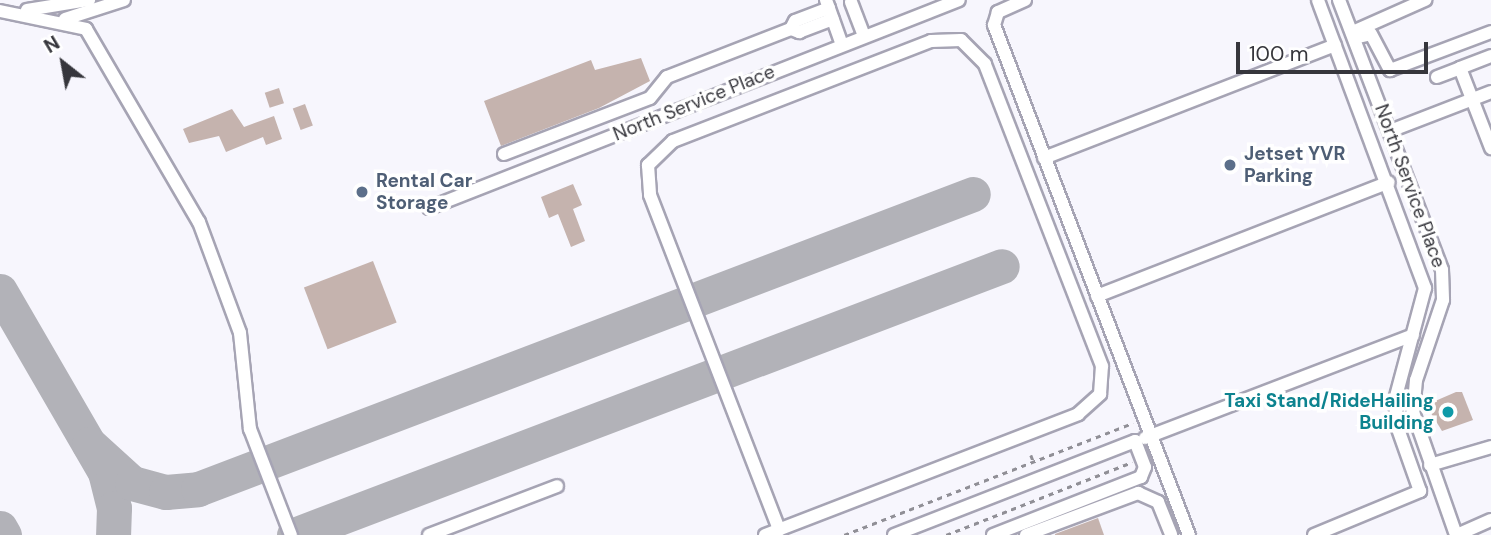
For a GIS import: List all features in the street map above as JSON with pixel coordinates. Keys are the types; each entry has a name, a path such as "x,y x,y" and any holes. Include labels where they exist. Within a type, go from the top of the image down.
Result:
{"street":[{"path":"14,10 59,0"},
{"path":"0,11 57,9 89,0"},
{"path":"48,19 77,18 124,0"},
{"name":"North Service Place","path":"429,208 959,0"},
{"path":"1025,0 1002,9 994,21 1189,535"},
{"path":"1314,535 1419,493 1395,414 1398,375 1424,300 1423,276 1318,0"},
{"name":"North Service Place","path":"1339,0 1443,278 1443,300 1413,391 1414,421 1457,535"},
{"path":"1353,35 1425,0"},
{"path":"852,2 864,36"},
{"path":"504,154 650,98 667,77 791,29 799,32 829,9 842,45"},
{"path":"0,11 77,25 89,33 204,231 240,333 247,422 291,535"},
{"path":"1353,35 1371,34 1390,70 1491,32"},
{"path":"765,535 779,530 1078,414 1091,406 1103,387 1102,366 985,64 978,51 961,40 931,41 673,141 648,165 650,195 779,530"},
{"path":"1045,158 1335,44"},
{"path":"1437,77 1491,56"},
{"path":"1460,68 1491,148"},
{"path":"1390,131 1491,92"},
{"path":"1097,296 1389,182"},
{"path":"894,535 1413,335"},
{"path":"993,535 1141,477 1146,470 1135,441"},
{"path":"1430,465 1491,447"},
{"path":"429,535 553,487"},
{"path":"1026,535 1133,494 1147,494 1160,506 1169,530"},
{"path":"1160,506 1176,500"},
{"path":"1457,535 1491,520"}],"path":[{"path":"844,535 1133,423"},
{"path":"1031,454 1038,473"},
{"path":"946,535 1137,460"},
{"path":"1042,483 1051,507"},
{"path":"878,522 882,535"}],"building":[{"path":"641,58 650,81 599,108 501,146 484,101 591,60 595,70"},
{"path":"279,88 284,103 270,108 265,93"},
{"path":"305,104 313,126 301,130 293,108"},
{"path":"232,109 244,127 274,116 282,139 266,145 263,137 226,152 219,136 189,143 183,129"},
{"path":"573,184 582,205 573,209 585,241 571,247 558,214 549,218 541,197"},
{"path":"373,261 397,323 328,349 304,288"},
{"name":"Taxi Stand/RideHailing Building","path":"1462,392 1473,420 1442,431 1426,405"},
{"path":"1098,518 1104,535 1055,535 1055,534"}],"taxiway":[{"path":"89,444 132,483 166,492 198,489 973,194"},
{"path":"294,535 1002,266"},
{"path":"0,291 105,472 114,508 113,535"},
{"path":"0,528 4,535"}],"place":[{"name":"Jetset YVR Parking","path":"1230,165"},
{"name":"Rental Car Storage","path":"362,192"},
{"name":"Taxi Stand/RideHailing Building","path":"1448,412"}]}
